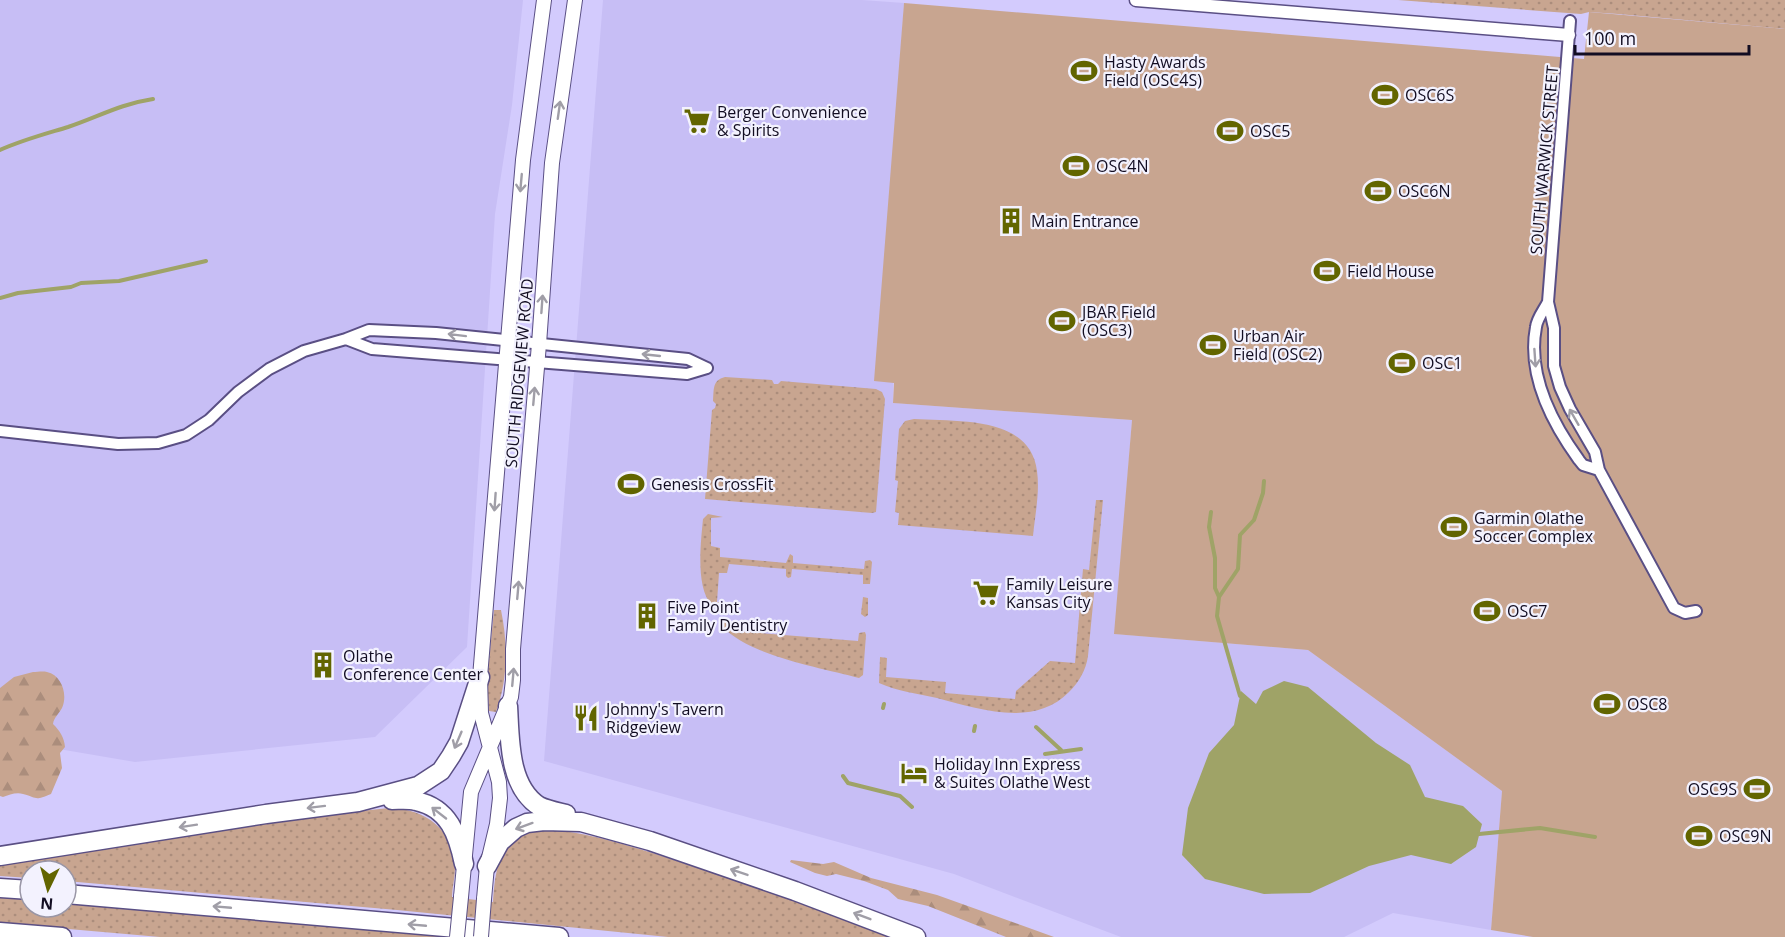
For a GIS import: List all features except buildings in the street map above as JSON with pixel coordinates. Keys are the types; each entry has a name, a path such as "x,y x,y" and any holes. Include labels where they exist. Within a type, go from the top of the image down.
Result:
{"highway":[{"path":"358,802 418,786 441,771 459,742 480,677"},
{"path":"508,706 515,772 523,788 539,806 569,815 581,822"},
{"path":"0,856 266,814 385,800 416,801 433,808 447,819 457,833 464,864"},
{"path":"487,866 500,842 516,828 544,820 581,822 650,841 772,883 916,937"},
{"path":"0,888 18,889"},
{"path":"78,895 559,937"},
{"path":"0,932 62,937"}],"main road":[{"name":"SOUTH RIDGEVIEW ROAD","path":"481,937 487,866 500,805 499,782 481,713 480,677 523,160 544,0"},
{"name":"SOUTH RIDGEVIEW ROAD","path":"457,937 471,792 508,706 513,680 513,649 552,163 575,0"}],"street":[{"path":"1136,0 1569,35"},
{"name":"SOUTH WARWICK STREET","path":"1548,302 1536,325 1535,336 1536,370 1542,392 1578,460 1583,465 1599,470 1595,452 1560,387 1554,366 1554,328 1548,302 1570,21"},
{"path":"0,431 118,444 158,443 186,435 204,424 238,392 269,369 304,351 369,330 400,330 688,358 707,368 687,374 537,363 372,349 346,339"},
{"path":"1599,470 1674,608 1686,613 1696,611"}],"shaded area":[{"path":"0,0 523,0 512,105 495,214 467,647 375,737 135,762 0,739"},
{"path":"603,0 862,0 904,3 896,120 893,403 1132,420 1115,634 1308,650 1502,791 1491,930 1393,913 1344,937 1121,937 954,874 544,761"},
{"path":"1284,681 1308,687 1376,743 1410,765 1425,797 1463,806 1482,824 1476,847 1451,864 1411,855 1369,866 1310,893 1264,894 1205,879 1182,855 1188,808 1209,753 1234,725 1241,691 1256,704 1263,691"}],"green space":[{"path":"1398,0 1785,0 1785,29 1618,14 1589,12 1581,14"},
{"name":"Garmin Olathe Soccer Complex","path":"904,3 1584,59 1589,12 1785,29 1785,937 1533,937 1491,930 1502,791 1308,650 1114,634 1132,420 893,403 894,383 874,381"},
{"path":"725,377 772,380 774,384 781,381 876,389 882,392 885,399 876,512 705,499 712,410 716,404 713,401 714,389 718,380"},
{"path":"914,419 989,425 1021,440 1031,453 1038,479 1033,536 898,525 899,513 895,512 898,481 895,480 899,429 905,421"},
{"path":"1096,500 1103,500 1088,656 1082,676 1069,692 1055,703 1040,710 1006,713 970,707 879,683 880,657 887,658 886,677 946,682 945,693 1015,699 1016,691 1050,661 1075,663 1083,569 1089,570"},
{"path":"708,514 723,517 711,518 711,546 720,548 720,557 786,563 790,554 793,556 793,563 864,569 865,561 870,560 872,562 870,584 863,584 863,575 792,569 791,577 788,578 786,569 729,564 727,573 719,573 717,602 726,603 726,605 712,605 703,587 700,564 703,519"},
{"path":"863,597 868,598 868,615 865,617 861,614"},
{"path":"494,610 501,610 506,649 505,675 496,712 489,711 487,682"},
{"path":"722,621 734,622 735,631 858,641 859,633 865,632 863,675 859,678 805,665 766,652 733,636 721,625"},
{"path":"33,672 45,672 57,677 64,692 64,703 53,724 61,734 65,747 60,753 62,768 51,794 39,798 18,793 3,797 0,796 0,688 14,677"},
{"path":"389,808 415,812 426,817 443,832 453,855 455,869 452,897 493,902 497,871 509,845 527,833 543,830 564,831 641,849 903,937 668,937 78,882 78,859 20,859 286,819"},
{"path":"18,859 18,877 0,876 0,862"},
{"path":"791,860 823,864 834,862 871,878 937,895 1054,937 1006,937 928,906 898,899 888,890 864,881 836,874 827,876 815,873 790,862"},
{"path":"0,897 18,899 18,919 78,919 78,904 451,937 160,937 0,923"}],"waterway":[{"path":"0,150 120,107 153,99"},
{"path":"0,298 18,293 71,287 81,283 119,281 206,261"},
{"path":"1219,597 1238,569 1240,535 1254,520 1263,493 1264,481"},
{"path":"1211,512 1209,527 1215,558 1215,588 1219,597 1217,616 1240,696"},
{"path":"883,708 884,704"},
{"path":"974,731 975,726"},
{"path":"1036,727 1061,750"},
{"path":"1045,754 1081,749"},
{"path":"843,776 848,783 900,796 912,807"},
{"path":"1479,834 1540,828 1595,837"}],"place":[{"name":"Hasty Awards Field (OSC4S)","path":"1084,71"},
{"name":"OSC6S","path":"1385,95"},
{"name":"Berger Convenience & Spirits","path":"697,121"},
{"name":"OSC5","path":"1230,131"},
{"name":"OSC4N","path":"1076,166"},
{"name":"OSC6N","path":"1378,191"},
{"name":"Main Entrance","path":"1011,221"},
{"name":"Field House","path":"1327,271"},
{"name":"JBAR Field (OSC3)","path":"1062,321"},
{"name":"Urban Air Field (OSC2)","path":"1213,345"},
{"name":"OSC1","path":"1402,363"},
{"name":"Genesis CrossFit","path":"631,484"},
{"name":"Garmin Olathe Soccer Complex","path":"1454,527"},
{"name":"Family Leisure Kansas City","path":"986,593"},
{"name":"OSC7","path":"1487,611"},
{"name":"Five Point Family Dentistry","path":"647,616"},
{"name":"Olathe Conference Center","path":"323,665"},
{"name":"OSC8","path":"1607,704"},
{"name":"Johnny's Tavern Ridgeview","path":"586,718"},
{"name":"Holiday Inn Express & Suites Olathe West","path":"914,773"},
{"name":"OSC9S","path":"1757,789"},
{"name":"OSC9N","path":"1699,836"}]}
